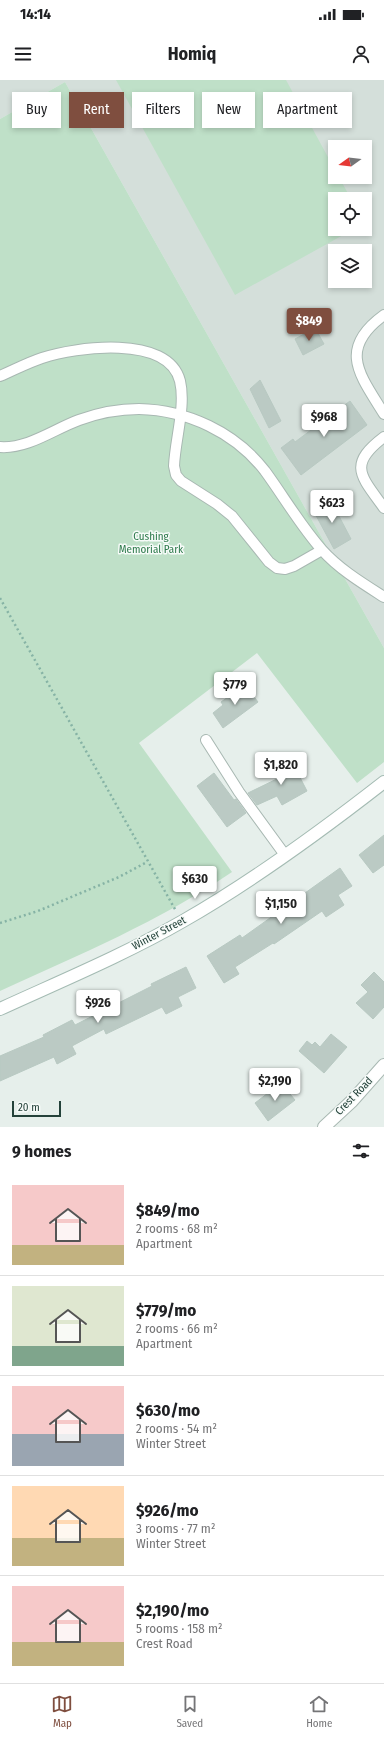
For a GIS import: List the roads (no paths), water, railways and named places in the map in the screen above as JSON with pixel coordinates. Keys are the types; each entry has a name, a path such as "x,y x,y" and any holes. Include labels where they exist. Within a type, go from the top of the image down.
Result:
{"main road":[{"name":"Winter Street","path":"0,1009 145,941 182,921 285,855 384,782"},
{"name":"Crest Road","path":"324,1127 352,1101 384,1065"}],"lane":[{"path":"384,315 366,330 361,337 358,346 357,363 364,382 384,414"},
{"path":"0,376 41,358 77,350 113,348 140,351 163,358 175,370 181,390 180,415 174,466 176,475 181,481 208,497 232,516 269,562 277,568 285,569 294,566 322,550"},
{"path":"0,447 18,446 79,420 97,414 118,410 158,410 180,415 214,428 244,448 265,472 294,515 322,550 346,571 384,597"},
{"path":"384,437 364,455 361,463 361,472 365,482 384,508"},
{"path":"206,740 239,792 285,855"}],"park label":[{"name":"Cushing Memorial Park","path":"151,542"}]}
